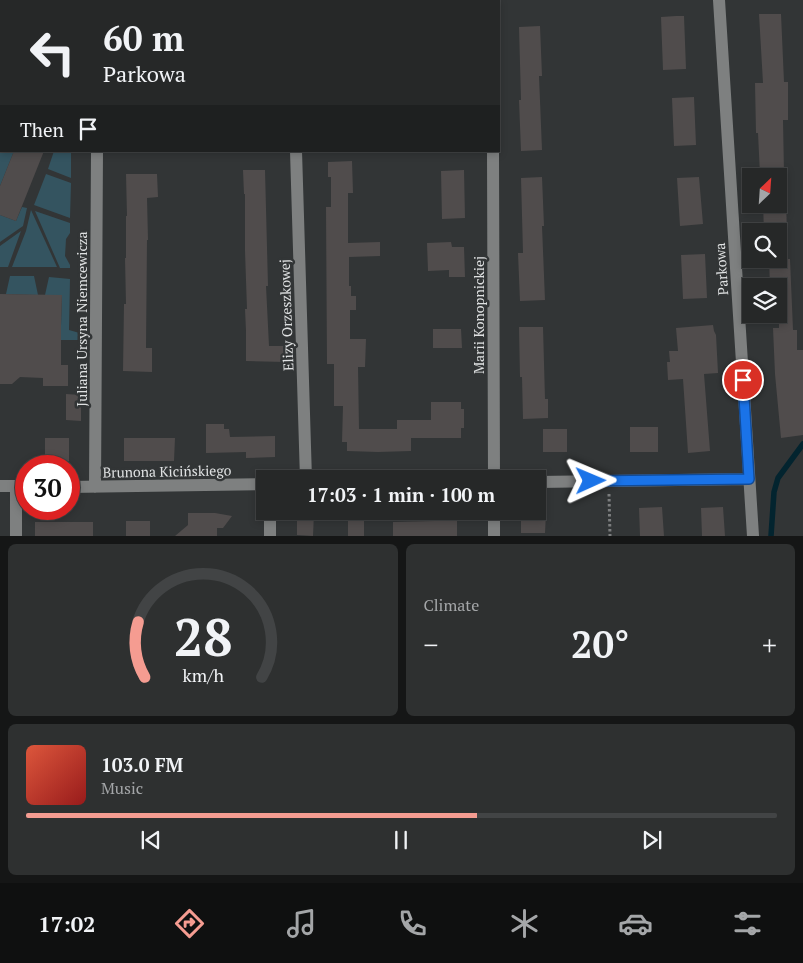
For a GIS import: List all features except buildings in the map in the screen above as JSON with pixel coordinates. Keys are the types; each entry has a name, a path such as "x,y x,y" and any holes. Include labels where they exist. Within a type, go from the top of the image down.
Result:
{"street":[{"name":"Parkowa","path":"719,0 753,536"},
{"name":"Juliana Ursyna Niemcewicza","path":"95,487 97,152"},
{"name":"Elizy Orzeszkowej","path":"296,152 306,470"},
{"name":"Marii Konopnickiej","path":"493,152 494,470"},
{"path":"546,482 749,479"},
{"name":"Brunona Kicińskiego","path":"80,486 256,484"},
{"path":"0,486 15,486"},
{"path":"16,536 18,520"},
{"path":"270,520 270,536"},
{"path":"494,520 494,536"}],"path":[{"path":"609,481 610,536"}],"shaded area":[{"path":"0,152 14,152 0,186"},
{"path":"54,152 71,152 71,178 48,169"},
{"path":"46,174 71,183 70,218 34,205"},
{"path":"22,207 27,208 23,226 0,242 0,215 16,221"},
{"path":"31,210 57,267 12,267 26,231"},
{"path":"35,211 70,223 70,233 66,239 65,256 70,268 60,268"},
{"path":"21,231 8,267 0,267 0,246"},
{"path":"10,276 34,276 38,295 6,294"},
{"path":"49,277 70,279 69,330 83,334 83,340 0,340 0,324 61,325 62,295 45,295"}],"waterway":[{"path":"771,536 774,492 778,478 803,444"}],"route":[{"path":"591,481 749,479 743,380"}]}
